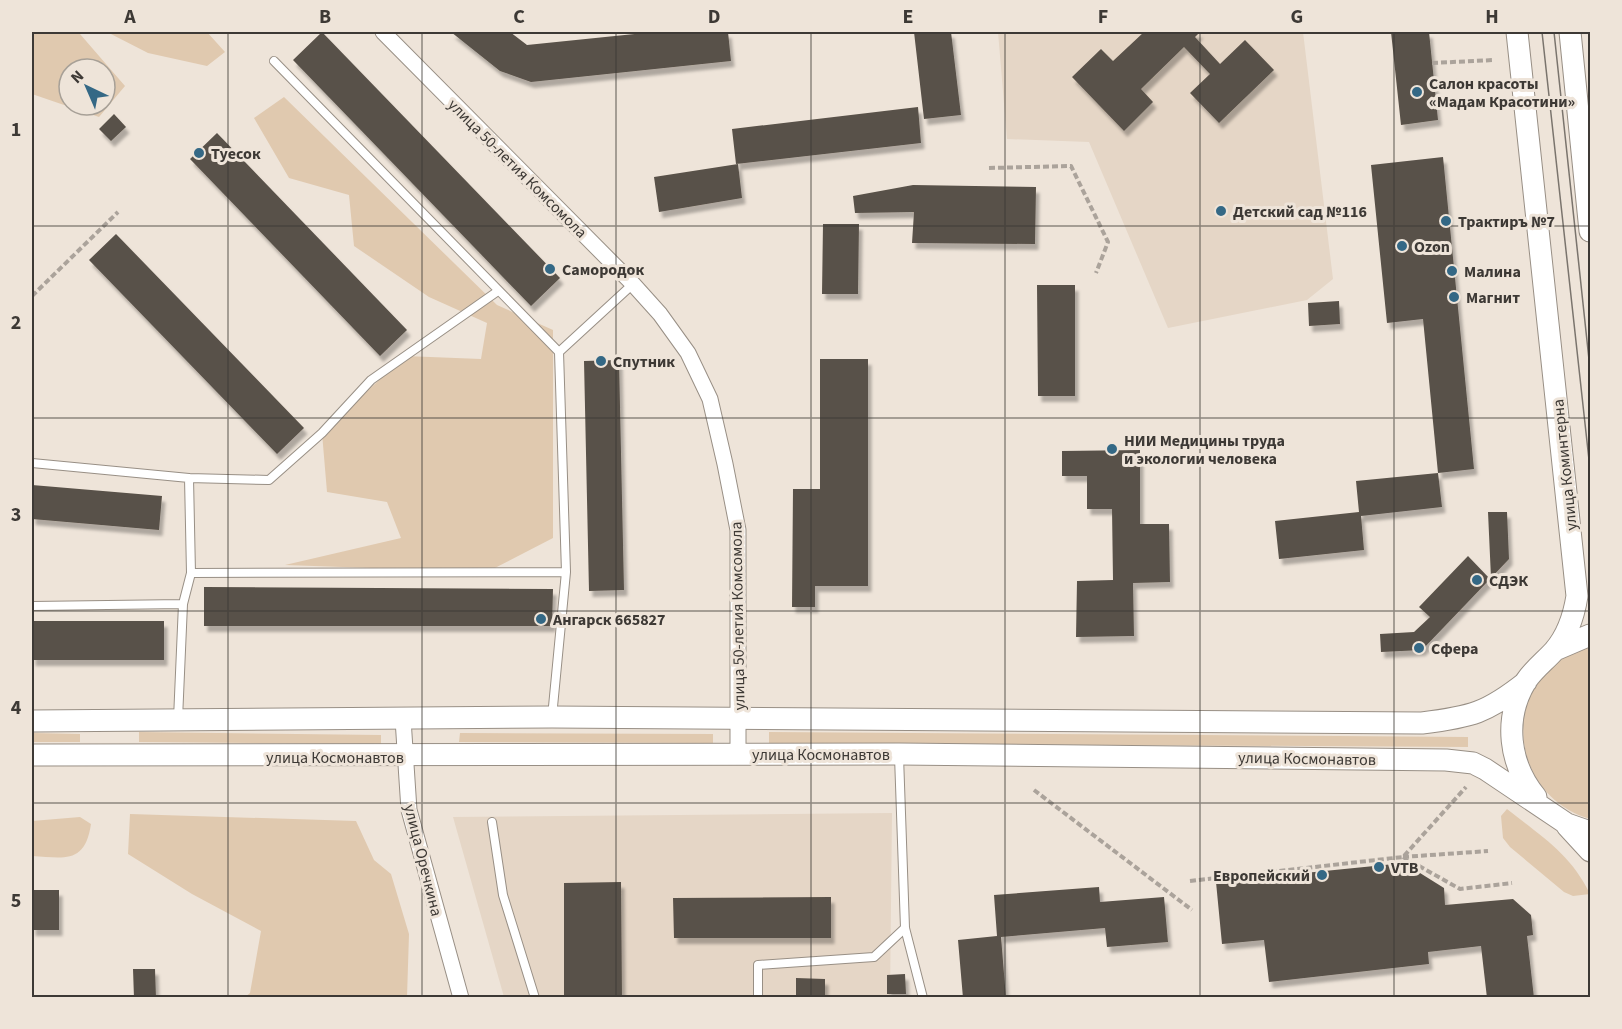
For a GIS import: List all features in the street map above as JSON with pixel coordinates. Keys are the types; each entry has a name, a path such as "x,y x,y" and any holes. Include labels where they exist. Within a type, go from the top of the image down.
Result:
{"street":[{"name":"улица 50-летия Комсомола","path":"383,32 633,284 688,353 710,399 726,464 738,530 740,719 738,754"},
{"name":"улица Коминтерна","path":"1517,32 1577,596 1566,632 1555,651 1526,682 1512,720 1511,741 1515,762 1523,781 1547,811 1567,825 1590,851"},
{"path":"1570,32 1590,231"},
{"path":"1555,651 1590,635"},
{"name":"улица Космонавтов","path":"32,721 552,717 1422,723 1468,717 1488,709 1526,682"},
{"name":"улица Оречкина","path":"403,719 409,810 461,998"},
{"name":"улица Космонавтов","path":"32,756 405,757 899,754 1446,760 1473,763 1485,769 1567,824 1590,832"}],"lane":[{"path":"274,61 559,352 566,572 552,717"},
{"path":"559,352 633,284"},
{"path":"32,463 189,478 269,480 322,433 371,380 498,291"},
{"path":"178,720 183,604 191,573 189,478"},
{"path":"191,573 566,572"},
{"path":"32,606 183,604"},
{"path":"899,754 905,928 922,998"},
{"path":"492,822 503,895 535,998"},
{"path":"758,998 758,965 874,957 905,928"}],"path":[{"path":"1432,63 1494,60"},
{"path":"988,168 1071,166 1108,243 1096,273"},
{"path":"32,296 118,212"},
{"path":"1403,857 1466,787"},
{"path":"1034,790 1192,910"},
{"path":"1190,881 1403,857 1488,851"},
{"path":"1403,857 1460,889 1512,883"}],"shaded area":[{"path":"32,32 107,32 80,34 100,57 57,57 57,103 32,94"},
{"path":"107,32 207,32 225,52 207,66 148,53"},
{"name":"Детский сад №116","path":"998,32 1303,32 1333,279 1307,300 1168,328 1089,142 1007,139"},
{"path":"117,77 125,86 117,96"},
{"path":"284,97 497,305 553,330 553,538 487,572 285,565 401,538 387,502 327,492 322,433 405,356 481,359 487,323 429,297 354,246 349,195 289,178 254,118"},
{"path":"1590,647 1590,819 1561,805 1540,784 1528,759 1523,732 1527,705 1539,680 1560,660"},
{"path":"139,732 381,735 381,744 139,742"},
{"path":"769,732 1468,737 1468,747 769,743"},
{"path":"32,733 80,734 80,742 32,742"},
{"path":"460,733 713,734 713,743 459,742"},
{"path":"1507,809 1564,857 1574,868 1590,894 1573,896 1564,892 1510,847 1503,838 1501,816"},
{"path":"892,813 890,997 504,997 453,817"},
{"path":"130,814 356,821 374,860 391,874 409,934 407,997 245,997 250,993 261,931 192,894 128,854"},
{"path":"80,817 91,824 84,846 78,852 64,857 32,856 32,821"}],"building":[{"path":"322,32 560,278 531,306 293,60"},
{"path":"451,32 510,32 527,45 654,32 728,32 731,61 531,82 500,71"},
{"path":"914,32 951,32 961,115 924,119"},
{"path":"1144,32 1200,32 1195,37 1220,64 1245,40 1274,70 1219,123 1190,93 1210,74 1184,47 1141,89 1153,102 1124,131 1072,77 1101,49 1113,61"},
{"name":"Салон красоты «Мадам Красотини»","path":"1391,32 1429,32 1438,120 1401,125"},
{"path":"918,107 921,143 736,164 732,129"},
{"path":"111,117 117,117 126,127 111,141 99,129"},
{"path":"217,133 407,330 380,356 190,159"},
{"path":"1443,157 1474,469 1438,473 1423,319 1387,323 1371,165"},
{"path":"738,164 742,198 659,212 654,177"},
{"path":"913,185 1036,187 1035,244 912,243 914,212 855,213 853,196"},
{"path":"823,224 859,224 858,294 822,294"},
{"path":"116,234 304,428 277,454 89,260"},
{"path":"1037,285 1075,285 1075,396 1038,396"},
{"path":"1339,301 1340,324 1309,326 1308,303"},
{"path":"820,359 868,359 868,586 815,586 815,607 792,607 793,489 820,489"},
{"path":"619,360 624,590 589,591 584,361"},
{"path":"1140,450 1140,524 1169,524 1170,582 1133,583 1134,636 1076,637 1077,581 1113,580 1112,509 1087,509 1087,476 1062,476 1062,451"},
{"path":"1438,473 1442,507 1361,516 1364,550 1279,559 1275,521 1359,512 1356,481"},
{"path":"32,485 162,496 159,530 32,519"},
{"path":"1488,512 1507,512 1509,559 1491,578"},
{"path":"1468,556 1490,579 1422,650 1381,652 1380,634 1414,632 1430,617 1419,607"},
{"path":"204,587 553,589 552,626 204,626"},
{"path":"32,621 164,621 164,660 32,660"},
{"path":"1404,863 1444,888 1445,905 1513,899 1531,915 1533,935 1527,936 1534,998 1487,998 1481,946 1428,952 1429,964 1269,982 1264,940 1222,944 1216,882"},
{"path":"621,882 622,998 564,998 564,883"},
{"path":"1099,887 1100,902 1164,897 1168,942 1107,947 1105,928 1001,937 1006,998 963,998 958,940 997,936 994,895"},
{"path":"32,890 59,890 59,930 32,930"},
{"path":"831,897 831,938 674,938 673,898"},
{"path":"133,969 155,969 156,998 134,998"},
{"path":"905,974 906,994 887,994 887,975"},
{"path":"796,978 825,979 825,998 796,998"}],"tram line":[{"path":"1542,32 1590,469"},
{"path":"1554,32 1590,369"}],"place":[{"name":"Салон красоты «Мадам Красотини»","path":"1417,92"},
{"name":"Туесок","path":"199,153"},
{"name":"Детский сад №116","path":"1221,211"},
{"name":"Трактиръ №7","path":"1446,221"},
{"name":"Ozon","path":"1402,246"},
{"name":"Самородок","path":"550,269"},
{"name":"Малина","path":"1452,271"},
{"name":"Магнит","path":"1454,297"},
{"name":"Спутник","path":"601,361"},
{"name":"НИИ Медицины труда и экологии человека","path":"1112,449"},
{"name":"СДЭК","path":"1477,580"},
{"name":"Ангарск 665827","path":"541,619"},
{"name":"Сфера","path":"1419,648"},
{"name":"VTB","path":"1379,867"},
{"name":"Европейский","path":"1322,875"}]}
